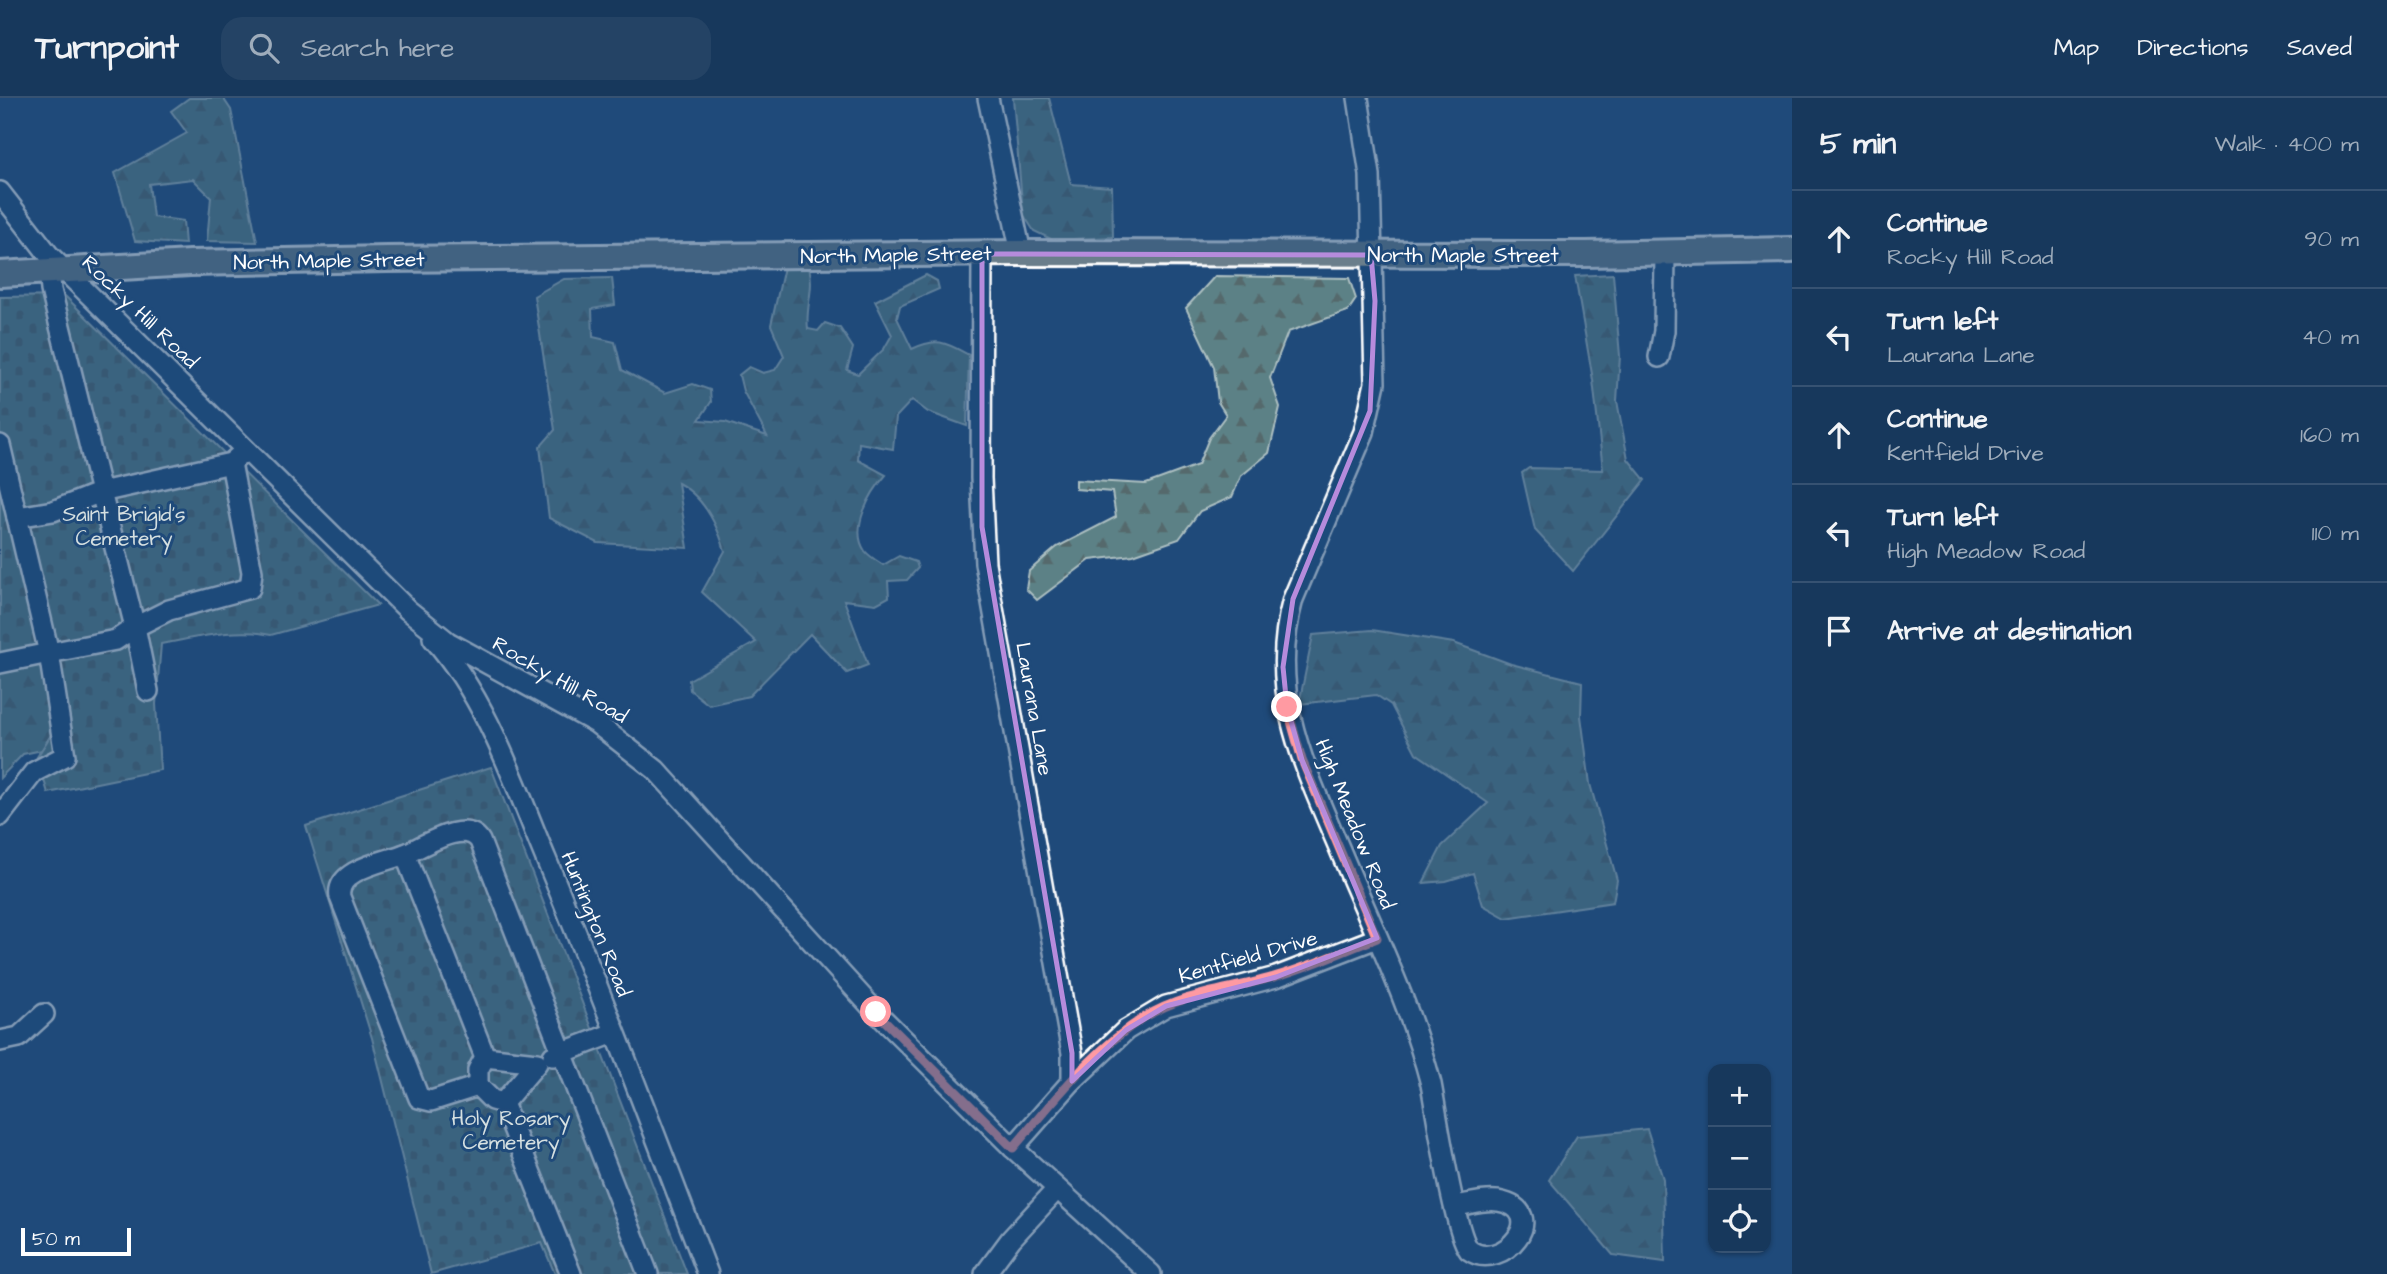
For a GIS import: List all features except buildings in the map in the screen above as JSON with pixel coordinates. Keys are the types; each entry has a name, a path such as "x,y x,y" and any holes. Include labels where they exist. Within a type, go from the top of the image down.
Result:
{"main road":[{"name":"North Maple Street","path":"0,274 323,260 1021,253 1371,255 1792,250"}],"street":[{"path":"988,98 1021,253"},
{"name":"High Meadow Road","path":"1357,98 1367,146 1376,363 1370,411 1355,455 1293,598 1285,627 1283,667 1287,707 1302,760 1410,1016 1426,1066 1456,1206"},
{"name":"Rocky Hill Road","path":"0,192 57,270 246,449 408,610 448,642 596,723 656,770 876,1012 1013,1148 1151,1274"},
{"path":"1658,357 1664,331 1665,253"},
{"name":"Laurana Lane","path":"982,254 981,478 985,563 1072,1053 1072,1081"},
{"path":"57,270 51,290 135,627 148,691"},
{"path":"0,445 49,653 65,756 34,772 0,816"},
{"path":"17,517 53,511 101,492 231,463 246,449"},
{"path":"0,663 116,640 169,610 250,588 252,572 231,463"},
{"name":"Huntington Road","path":"408,610 460,673 487,719 708,1274"},
{"path":"478,1086 431,1101 419,1098 340,897 339,887 346,877 462,831 477,836 564,1052 648,1274"},
{"path":"405,854 485,1057 478,1070 478,1086 492,1100 503,1103"},
{"name":"Kentfield Drive","path":"1072,1081 1126,1030 1166,1006 1276,977 1377,938"},
{"path":"0,1041 19,1037 44,1014"},
{"path":"503,1103 537,1063 614,1033"},
{"path":"485,1057 537,1063"},
{"path":"1013,1148 1072,1081"},
{"path":"503,1103 571,1274"},
{"path":"985,1274 1011,1239 1057,1189"}],"highlighted area":[{"path":"982,254 1371,255 1375,301 1370,411 1293,599 1283,667 1287,707 1302,760 1377,938 1276,977 1166,1006 1126,1030 1072,1081 1072,1053 982,527"}],"green space":[{"path":"189,98 223,98 231,110 257,242 207,241 211,197 193,179 149,184 153,217 183,221 185,244 135,241 115,173 187,133 171,111"},
{"path":"1013,98 1049,98 1071,184 1112,187 1113,237 1053,240 1034,231 1023,214"},
{"path":"784,267 809,267 811,283 808,329 818,331 825,323 840,328 853,348 847,370 858,374 884,349 892,335 875,301 926,275 937,281 939,289 900,306 897,318 912,349 935,342 969,355 967,426 928,412 912,400 896,417 893,449 859,443 858,460 886,475 869,500 861,521 859,532 865,551 883,565 899,556 916,562 918,568 907,580 888,581 889,597 876,604 844,600 868,665 847,673 810,634 749,696 709,705 690,690 689,680 756,642 702,592 725,551 718,531 702,504 678,483 688,548 598,543 549,518 540,447 555,430 534,296 564,279 612,278 615,305 592,309 593,337 615,342 622,370 665,393 693,384 710,390 711,402 699,420 725,422 767,436 743,391 739,375 749,367 763,373 775,370 784,356 771,325"},
{"path":"1613,274 1620,356 1617,401 1628,459 1645,480 1573,571 1535,530 1522,473 1529,468 1603,470 1593,380 1575,276"},
{"path":"1215,276 1349,278 1356,299 1348,311 1288,332 1270,378 1280,407 1269,453 1241,476 1232,497 1200,511 1179,539 1133,555 1090,560 1037,600 1026,589 1029,571 1057,547 1116,517 1112,492 1076,489 1076,480 1146,484 1198,465 1209,438 1226,415 1218,402 1214,367 1186,308"},
{"name":"Saint Brigid's Cemetery","path":"65,296 378,605 271,635 230,633 161,644 156,704 160,770 48,793 37,757 51,735 42,664 0,672 0,297"},
{"path":"1372,630 1454,643 1511,664 1582,682 1581,716 1590,784 1617,880 1613,902 1506,918 1483,905 1473,873 1446,881 1423,883 1442,846 1488,803 1416,753 1391,705 1376,695 1299,704 1313,635"},
{"path":"28,666 61,666 51,735 42,750 23,754 0,778 0,672"},
{"name":"Holy Rosary Cemetery","path":"491,767 687,1274 555,1274 542,1243 431,1274 372,1038 306,826"},
{"path":"1647,1129 1663,1179 1665,1262 1613,1255 1549,1180 1577,1136"}],"route":[{"path":"876,1012 1013,1148 1072,1081 1126,1030 1146,1017 1194,996 1276,977 1377,938 1302,760 1287,707"}]}
